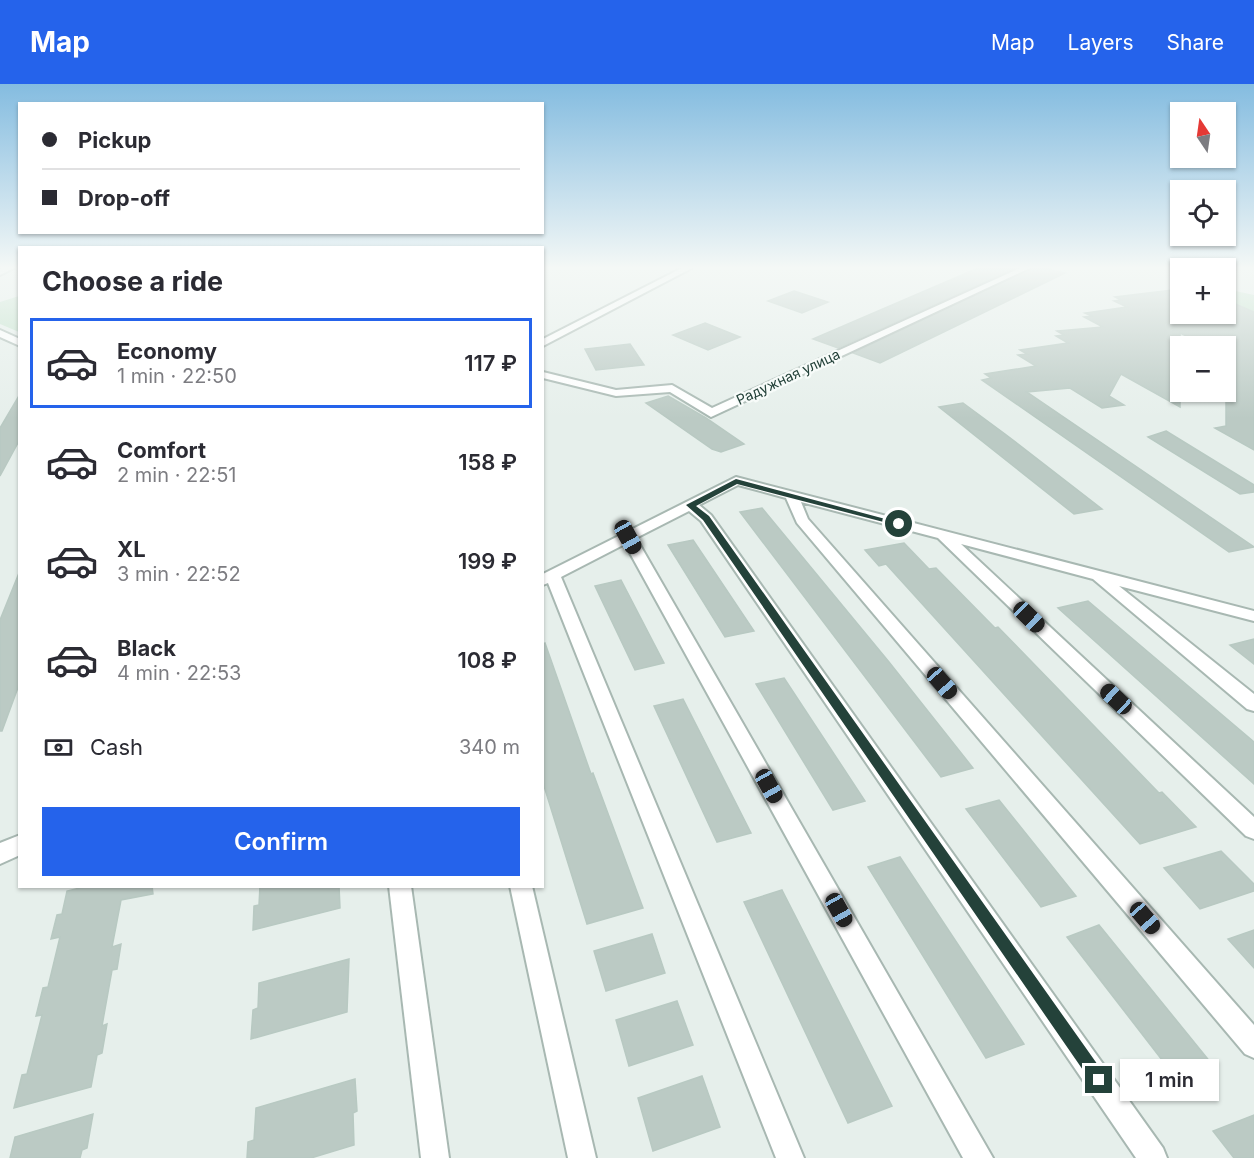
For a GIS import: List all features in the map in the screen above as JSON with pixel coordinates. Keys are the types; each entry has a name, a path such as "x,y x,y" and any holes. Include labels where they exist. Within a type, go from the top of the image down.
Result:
{"street":[{"path":"544,342 591,318"},
{"name":"Радужная улица","path":"544,375 616,393 672,388 711,413 917,318"},
{"path":"0,333 18,341"},
{"path":"790,1158 548,578 736,481 1254,616"},
{"path":"791,495 802,520 1254,1045"},
{"path":"690,505 706,518 1154,1158"},
{"path":"943,535 1254,830"},
{"path":"628,537 979,1158"},
{"path":"1096,575 1254,704"},
{"path":"0,854 18,845"},
{"path":"400,888 435,1158"},
{"path":"521,888 582,1158"}],"green space":[{"path":"0,318 18,318 18,332 0,324"}],"building":[{"path":"862,318 904,318 838,348 813,339"},
{"path":"926,318 972,318 880,363 853,353"},
{"path":"1086,318 1170,318 1170,324 1236,324 1236,318 1254,318 1254,450 1215,428 1226,426 1226,402 1236,402 1236,336 1186,336 1180,333 1180,336 1170,336 1170,401 1121,374 1109,396 1124,405 1102,408 1070,388 1027,392 1254,547 1229,552 982,380 991,378 985,374 1036,366 1018,355 1027,354 1020,350 1068,343 1056,336 1064,335 1057,331 1103,327"},
{"path":"705,323 740,337 708,350 673,335"},
{"path":"630,344 644,365 596,370 585,349"},
{"path":"668,396 744,444 721,452 712,449 646,403"},
{"path":"18,397 18,443 0,476 0,428"},
{"path":"963,403 1102,509 1074,514 939,407"},
{"path":"1166,431 1254,485 1254,492 1240,494 1148,437"},
{"path":"762,508 973,768 941,777 740,512"},
{"path":"693,540 754,631 725,637 668,545"},
{"path":"904,543 929,569 936,568 995,628 998,627 1159,793 1162,792 1196,827 1140,844 886,564 879,566 865,550"},
{"path":"18,575 18,687 2,731 0,731 0,620"},
{"path":"621,580 664,663 635,670 595,586"},
{"path":"1088,601 1254,742 1254,784 1058,608"},
{"path":"1254,639 1254,664 1230,645"},
{"path":"544,644 643,908 587,924 544,786"},
{"path":"784,678 865,801 833,810 756,684"},
{"path":"683,699 751,833 717,842 654,706"},
{"path":"999,800 1076,896 1041,907 966,809"},
{"path":"1221,851 1254,884 1254,891 1200,909 1164,868"},
{"path":"900,857 1024,1044 986,1058 868,867"},
{"path":"80,888 152,888 153,894 121,900 112,947 121,944 117,969 112,970 102,1026 107,1024 102,1053 97,1055 91,1087 14,1108 22,1075 27,1074 42,1015 36,1016 43,988 48,987 60,937 51,939 57,915 62,914 67,891"},
{"path":"260,888 339,888 340,908 253,930 254,906 259,905"},
{"path":"782,890 892,1106 848,1123 744,902"},
{"path":"1099,925 1211,1063 1176,1078 1067,937"},
{"path":"1254,930 1254,968 1228,939"},
{"path":"652,934 665,973 606,991 594,951"},
{"path":"349,959 347,1012 251,1039 253,1010 258,1008 259,983"},
{"path":"677,1001 693,1045 629,1066 616,1020"},
{"path":"702,1076 720,1127 653,1151 638,1098"},
{"path":"355,1079 357,1111 353,1113 354,1145 311,1158 247,1158 248,1142 254,1140 256,1108"},
{"path":"93,1114 87,1148 82,1150 80,1158 10,1158 15,1137"},
{"path":"1254,1115 1254,1158 1234,1158 1213,1131"}],"route":[{"path":"899,524 736,481 690,505 706,518 1099,1080"}]}
